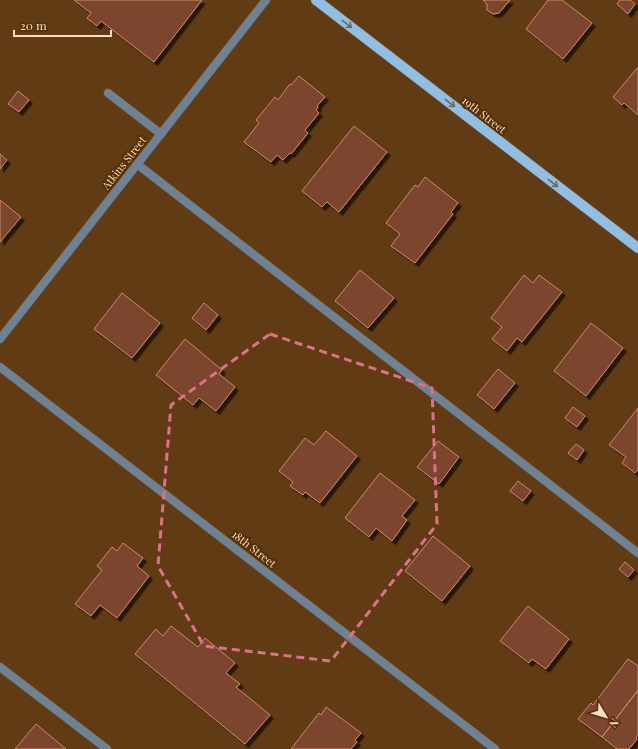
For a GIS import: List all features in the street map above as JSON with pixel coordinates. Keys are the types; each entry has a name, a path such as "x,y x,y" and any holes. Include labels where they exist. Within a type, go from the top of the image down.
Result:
{"main road":[{"name":"19th Street","path":"316,0 638,248"}],"street":[{"name":"Atkins Street","path":"0,339 266,0"},
{"path":"108,93 161,134"},
{"path":"138,164 638,553"},
{"name":"18th Street","path":"0,367 494,749"},
{"path":"0,667 107,749"}],"highlighted area":[{"path":"270,334 432,388 437,524 331,661 204,646 158,566 171,405"}],"building":[{"path":"74,0 202,0 154,62 101,21 97,26 87,18 91,13"},
{"path":"483,0 510,0 499,13 493,14 487,10 487,4"},
{"path":"548,0 562,0 592,23 563,59 526,29"},
{"path":"620,0 630,0 635,4 628,14 617,4"},
{"path":"638,67 638,115 624,103 622,105 613,97"},
{"path":"299,76 325,97 317,106 318,107 316,110 319,113 305,130 308,133 291,154 290,153 283,160 277,155 271,162 244,142 259,123 256,120 275,97 278,100 290,84 291,85"},
{"path":"18,91 29,100 19,112 8,104"},
{"path":"354,126 387,152 339,212 327,202 322,207 302,191"},
{"path":"0,154 7,160 0,169"},
{"path":"425,177 458,203 451,212 453,214 415,263 391,246 400,234 386,223 415,185 418,187"},
{"path":"0,200 21,217 0,242"},
{"path":"360,270 394,298 368,328 335,301"},
{"path":"524,275 533,283 539,275 562,292 522,342 517,338 507,351 492,339 502,327 491,318"},
{"path":"122,293 160,323 132,358 94,329"},
{"path":"204,303 218,315 206,330 192,318"},
{"path":"591,323 623,348 586,396 554,371"},
{"path":"185,339 222,370 219,374 235,387 216,411 199,398 193,405 156,375"},
{"path":"498,369 515,383 494,409 477,395"},
{"path":"573,407 585,416 577,427 565,418"},
{"path":"638,408 638,470 635,473 622,463 626,457 609,445"},
{"path":"326,431 357,456 320,503 305,492 303,495 290,486 293,482 279,471 305,438 314,445"},
{"path":"438,441 459,457 439,484 417,467"},
{"path":"576,444 584,450 577,460 568,453"},
{"path":"380,473 415,500 402,516 407,520 392,541 376,528 369,537 345,518"},
{"path":"518,481 531,491 523,501 510,491"},
{"path":"433,536 470,566 442,601 405,571"},
{"path":"123,543 143,558 137,566 149,576 117,618 100,605 91,616 75,604 102,570 97,566 112,547 117,551"},
{"path":"625,562 634,570 628,577 619,569"},
{"path":"528,606 569,639 546,669 532,659 529,663 500,641"},
{"path":"171,626 198,647 205,638 235,663 226,673 240,684 236,687 270,715 245,744 135,654 156,629 163,636"},
{"path":"628,659 638,666 638,690 602,737 578,719 591,703 593,705"},
{"path":"638,690 637,739 629,749 617,749 602,737"},
{"path":"326,707 361,733 355,740 357,742 351,749 291,749 319,713 321,715"},
{"path":"36,724 66,749 15,749"}]}
